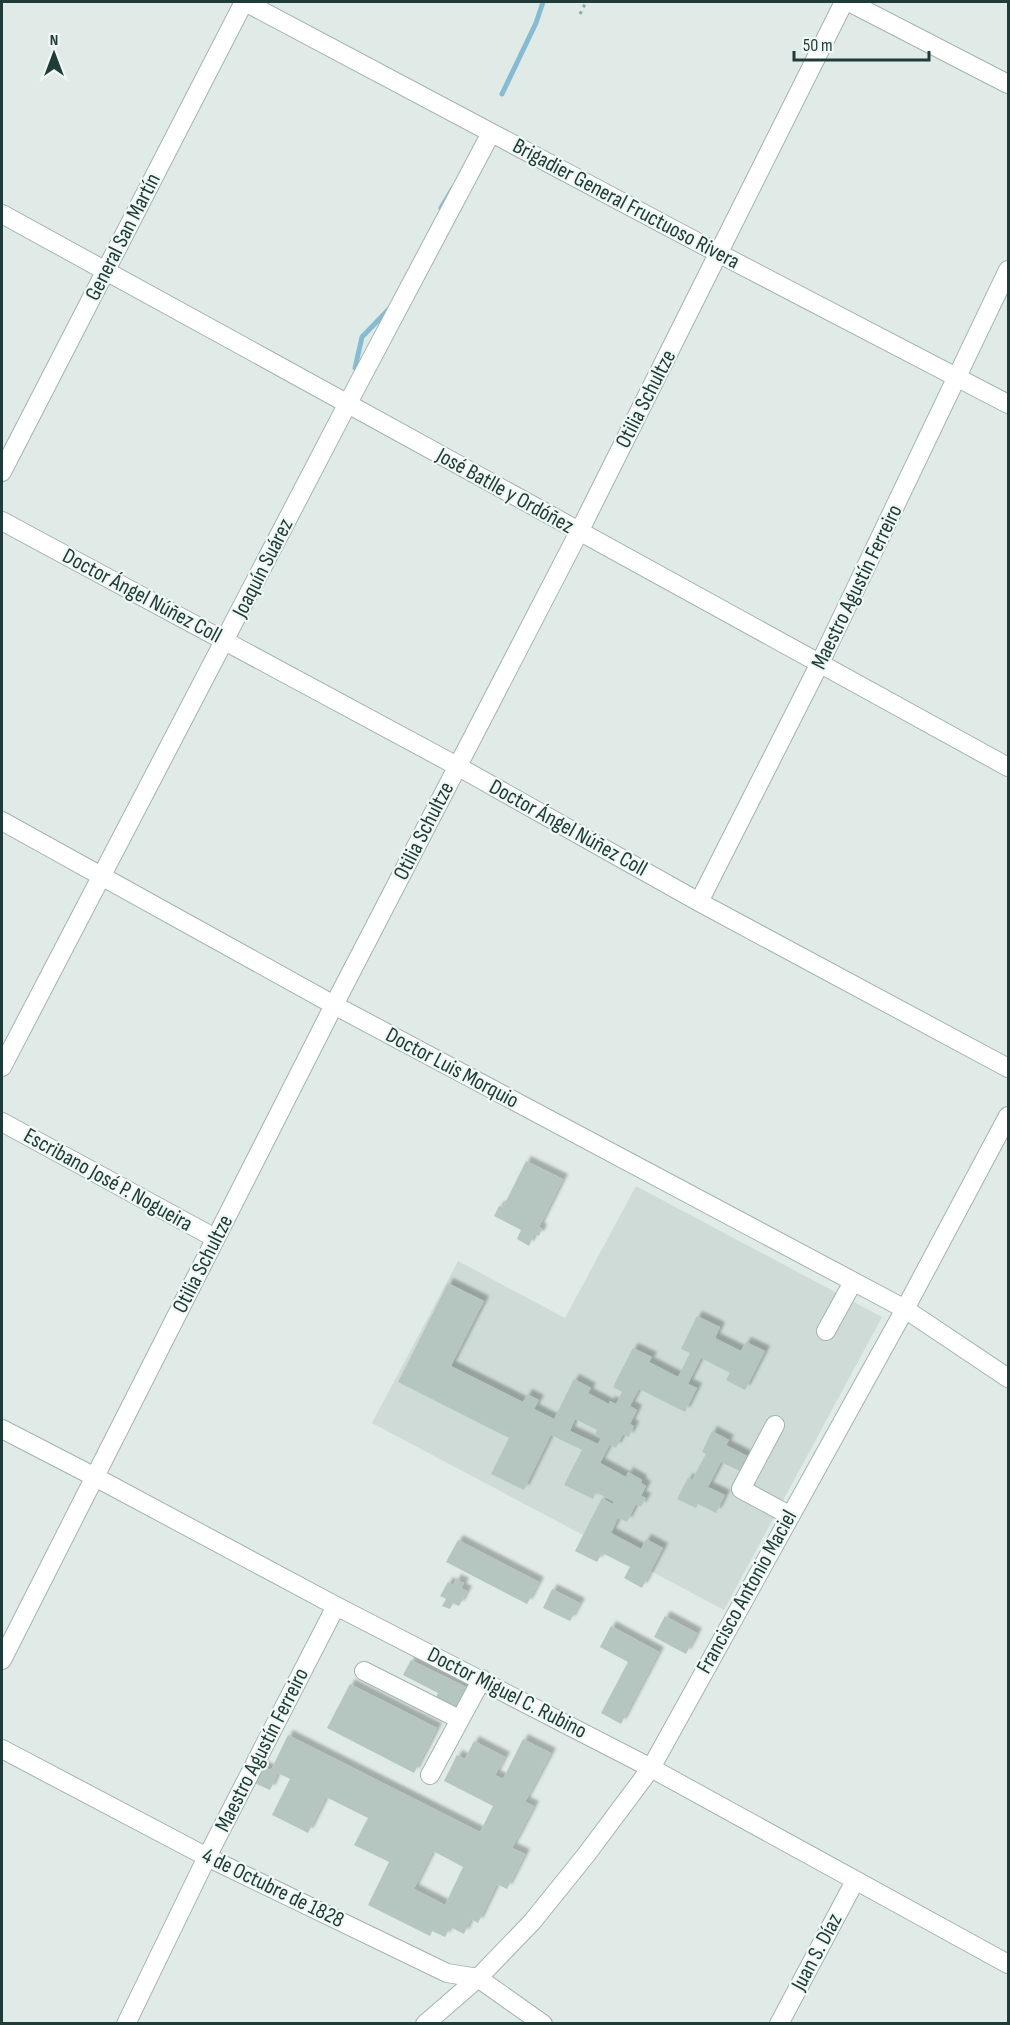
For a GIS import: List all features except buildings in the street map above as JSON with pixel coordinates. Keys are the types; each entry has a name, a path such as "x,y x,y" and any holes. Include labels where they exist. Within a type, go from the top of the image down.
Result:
{"street":[{"name":"Brigadier General Fructuoso Rivera","path":"244,2 718,253 959,376 1008,404"},
{"name":"General San Martín","path":"2,472 244,2"},
{"name":"Otilia Schultze","path":"2,1660 334,1005 579,532 844,2"},
{"path":"849,2 1008,84"},
{"name":"Joaquín Suárez","path":"2,1067 491,133"},
{"name":"José Batlle y Ordóñez","path":"2,214 1008,767"},
{"name":"Maestro Agustín Ferreiro","path":"699,902 819,665 1008,270"},
{"name":"Doctor Ángel Núñez Coll","path":"2,521 457,766 699,902 1008,1068"},
{"name":"Doctor Luis Morquio","path":"2,821 334,1005 905,1309 1008,1378"},
{"name":"Francisco Antonio Maciel","path":"425,2024 478,1978 532,1922 651,1768 905,1309 1008,1116"},
{"name":"Escribano José P. Nogueira","path":"2,1122 215,1238"},
{"path":"826,1331 854,1282"},
{"path":"775,1425 741,1490 789,1515"},
{"name":"Doctor Miguel C. Rubino","path":"2,1429 336,1606 482,1679 651,1768 1008,1964"},
{"name":"Maestro Agustín Ferreiro","path":"126,2024 207,1857 336,1606"},
{"path":"364,1671 459,1719"},
{"path":"430,1774 482,1679"},
{"name":"4 de Octubre de 1828","path":"2,1749 207,1857 447,1973 478,1978 543,2024"},
{"name":"Juan S. Díaz","path":"779,2024 855,1881"}],"path":[{"path":"580,14 586,2"}],"shaded area":[{"path":"636,1186 882,1317 724,1610 372,1423 458,1261 565,1318"}],"waterway":[{"path":"502,94 536,23 543,2"},
{"path":"441,208 453,188"},
{"path":"355,368 362,337 389,309"}]}
